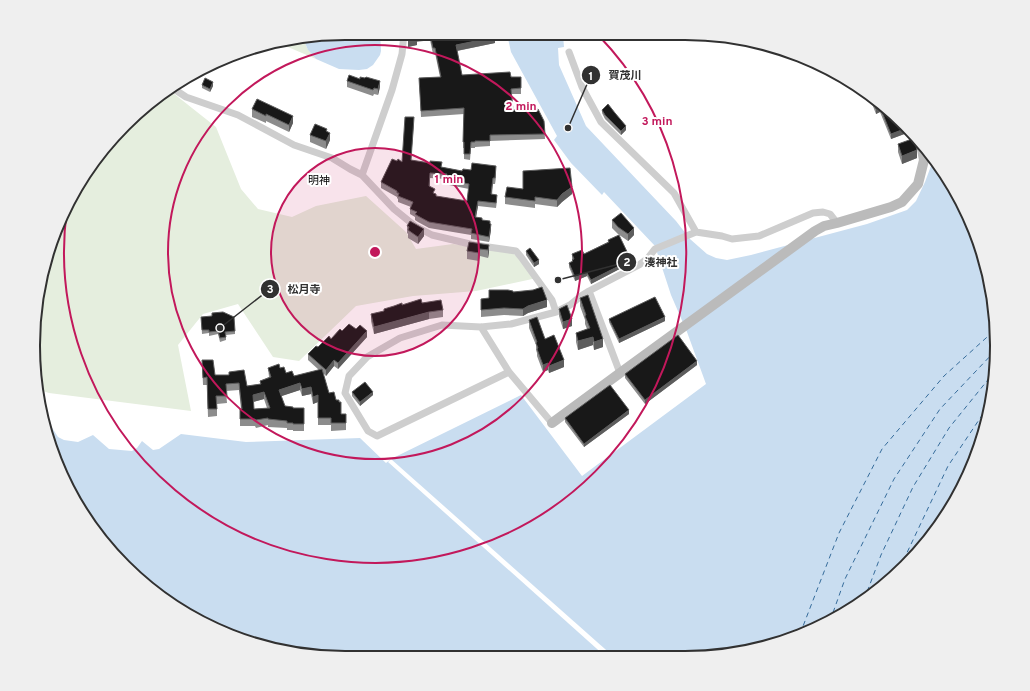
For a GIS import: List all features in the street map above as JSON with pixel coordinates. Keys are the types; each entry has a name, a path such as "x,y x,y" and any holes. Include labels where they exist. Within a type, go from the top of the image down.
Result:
{"street":[{"path":"362,175 392,90 402,54 403,40"},
{"path":"569,52 582,87 601,122 674,193 696,232"},
{"path":"176,91 186,97 238,115 294,145 332,158 362,175 394,209 415,226 432,235 474,245 516,251 552,300 556,312"},
{"path":"481,327 509,372 552,423 811,234 824,226 891,207 902,202 918,184 924,160 923,155"},
{"path":"509,372 377,436 368,431 344,393 349,376 367,357 400,338 442,325 481,327 511,324 556,312 570,305 589,291 639,265 648,258 655,249 696,232 732,239 759,236 813,213 823,212 830,214 837,223"},
{"path":"589,291 620,373"}],"green space":[{"path":"305,43 316,59 286,46"},
{"path":"173,93 216,127 241,189 258,209 292,217 316,206 366,196 406,232 416,249 453,244 513,253 537,278 476,291 413,296 356,306 299,361 273,357 238,304 203,314 178,345 191,411 44,391 43,385 40,346 41,326 50,266 63,229 81,193 103,160 129,129"}],"water":[{"path":"346,40 380,40 380,55 373,65 367,69 339,69 316,59 308,50 305,43"},
{"path":"508,40 563,40 564,47 558,48 559,65 586,126 676,221 690,239 707,254 716,258 727,260 751,255 867,224 907,210 916,201 931,166 939,176 967,229 980,266 984,286 990,346 987,385 980,425 967,462 939,515 901,562 854,600 820,619 783,635 744,645 704,650 346,651 306,648 266,641 247,635 210,619 176,600 129,562 91,515 63,462 50,424 58,437 64,440 78,442 93,435 109,449 132,451 137,448 142,441 153,450 159,449 181,434 246,442 360,438 386,463 391,459 521,395 582,476 706,384 687,332 671,295 655,246 604,192 602,195 571,163 554,140 557,136 511,52"}],"pier":[{"path":"391,459 607,651 599,651 388,462"}],"building":[{"path":"431,40 480,40 456,45 462,75 510,72 511,77 521,77 521,88 511,89 513,110 538,109 544,121 545,134 490,135 490,141 471,142 470,154 464,154 464,108 421,111 419,78 441,77 435,48 433,48"},
{"path":"349,75 360,79 360,77 366,77 380,81 378,89 374,88 373,90 347,81"},
{"path":"205,78 213,82 210,89 202,85"},
{"path":"257,99 293,116 289,125 252,109"},
{"path":"608,104 626,126 621,131 602,110"},
{"path":"883,113 902,130 891,134"},
{"path":"405,117 414,117 411,160 430,163 430,161 442,162 441,167 462,171 463,169 471,170 472,163 496,166 491,194 497,195 496,203 478,201 475,217 490,221 489,237 471,233 472,229 429,222 415,214 417,212 410,209 413,202 398,196 399,193 397,193 397,191 381,182 392,159 397,161 398,159 402,162","holes":["430,173 447,174 446,177 449,178 449,180 469,184 467,201 436,196 436,194 433,193 435,189 429,186"]},
{"path":"315,124 327,129 326,131 330,133 326,141 310,135"},
{"path":"910,140 917,150 902,156 898,144"},
{"path":"570,168 572,187 562,194 557,200 535,197 535,201 505,197 507,187 523,189 523,171"},
{"path":"621,213 634,228 628,234 618,227 612,220"},
{"path":"410,221 424,229 418,237 408,230 409,227 407,226"},
{"path":"619,235 631,260 591,280 587,273 575,277 569,263 574,259 572,254 582,250 584,254 609,242 608,240"},
{"path":"469,242 489,245 488,250 480,249 479,253 467,251"},
{"path":"530,248 539,260 534,263 526,251"},
{"path":"542,287 547,300 523,309 504,308 481,310 481,299 489,298 489,290 508,290 513,292 533,290"},
{"path":"588,295 603,339 594,342 593,337 578,341 576,333 590,328 580,298"},
{"path":"655,297 665,317 619,339 609,319"},
{"path":"421,299 422,303 441,300 443,310 429,312 374,327 371,314 384,311 384,309 402,303 402,305"},
{"path":"567,305 572,319 563,322 559,309"},
{"path":"223,312 234,317 235,331 225,332 226,337 220,338 218,331 209,332 209,330 202,330 201,317 212,316 212,313"},
{"path":"537,317 545,339 554,335 564,360 549,366 548,363 543,365 529,320"},
{"path":"349,324 356,329 360,325 367,331 338,363 334,360 326,370 308,354 329,336 331,339 340,329 342,331"},
{"path":"678,335 697,361 645,400 625,374"},
{"path":"202,360 213,360 215,375 229,375 229,372 244,370 247,386 261,384 260,381 271,377 268,368 279,364 280,368 284,367 286,373 292,371 294,376 322,369 329,393 334,392 336,400 341,402 341,414 346,414 346,423 331,423 331,418 318,418 318,395 313,397 311,387 302,389 300,383 279,390 285,406 304,408 304,424 287,423 287,421 268,418 256,420 240,419 240,409 242,409 239,383 226,384 227,396 216,396 217,409 208,409 207,377 203,378","holes":["264,392 270,408 254,409 253,395"]},
{"path":"365,382 373,392 360,402 352,392"},
{"path":"610,385 629,410 584,444 565,418"}],"ferry route":[{"path":"803,627 839,533 882,449 944,376 989,335"},
{"path":"833,612 845,579 894,479 940,409 989,357"},
{"path":"868,590 881,555 913,487 949,428 987,380"},
{"path":"904,558 948,466 982,416"}],"place":[{"name":"賀茂川","path":"568,128"},
{"name":"湊神社","path":"558,280"},
{"name":"松月寺","path":"220,328"}],"district":[{"name":"明神","path":"319,181"}]}
